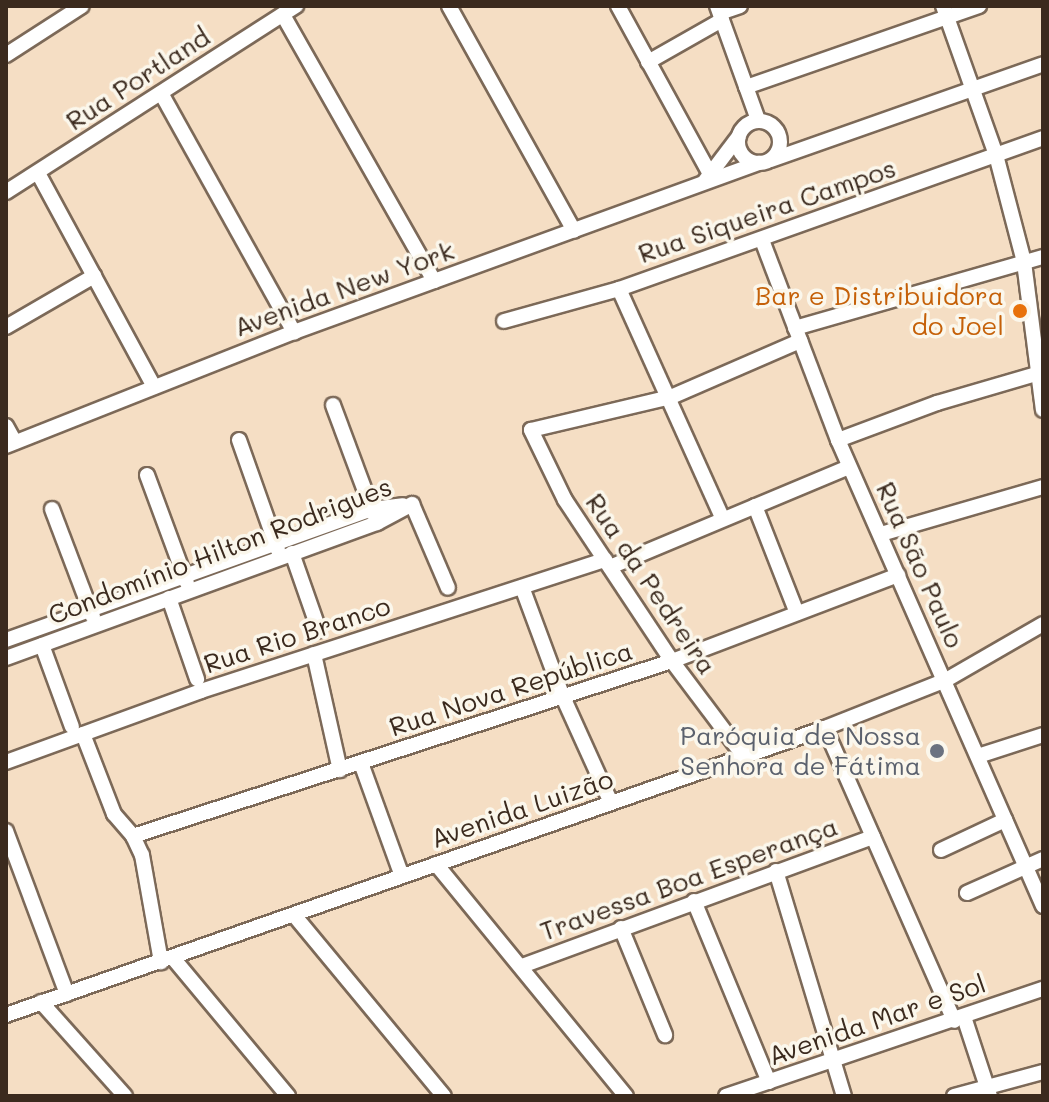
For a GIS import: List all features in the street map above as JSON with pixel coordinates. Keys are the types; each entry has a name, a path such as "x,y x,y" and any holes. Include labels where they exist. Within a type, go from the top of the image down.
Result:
{"street":[{"path":"6,55 82,6"},
{"name":"Rua Portland","path":"6,192 296,6"},
{"path":"449,6 574,231"},
{"path":"618,6 706,179 746,125 758,120 775,127 786,149 799,150"},
{"path":"648,62 720,13 740,6"},
{"path":"746,87 945,12 979,6"},
{"path":"945,12 996,155 1024,262 1041,372 1043,410"},
{"path":"720,13 758,120"},
{"path":"283,15 434,281"},
{"name":"Avenida New York","path":"10,444 294,332 574,231 706,179 799,150 1043,64"},
{"path":"161,93 294,332"},
{"path":"739,136 742,155 765,161 778,150 780,139"},
{"name":"Rua Siqueira Campos","path":"504,321 619,289 1043,138"},
{"path":"38,173 154,387"},
{"name":"Rua São Paulo","path":"762,240 849,467 946,680 1043,906"},
{"path":"671,397 798,335 1043,257"},
{"path":"6,327 94,276"},
{"path":"619,289 671,397 723,519"},
{"path":"838,440 937,403 1041,372"},
{"name":"Rua da Pedreira","path":"671,397 531,430 565,500 672,661 745,758"},
{"path":"333,405 375,516"},
{"path":"6,426 10,444"},
{"path":"239,440 283,551 319,630"},
{"name":"Rua Rio Branco","path":"6,762 78,730 522,587 607,564 849,467"},
{"path":"147,475 189,591"},
{"path":"881,534 1043,487"},
{"name":"Condomínio Hilton Rodrigues","path":"6,658 412,504 448,588"},
{"path":"755,506 797,613"},
{"path":"52,509 97,625"},
{"name":"Condomínio Hilton Rodrigues","path":"6,640 184,576 283,551"},
{"name":"Rua Nova República","path":"133,836 672,661 898,575"},
{"path":"522,587 563,697 611,803"},
{"path":"169,598 197,679"},
{"name":"Avenida Luizão","path":"6,1015 825,728 946,680 1043,624"},
{"path":"42,645 114,814 133,836 142,855 167,960 288,1096"},
{"path":"314,654 340,770"},
{"path":"825,728 989,1091"},
{"path":"978,756 1043,735"},
{"path":"361,763 402,876"},
{"path":"941,850 1005,820"},
{"path":"6,831 67,994"},
{"name":"Travessa Boa Esperança","path":"522,966 873,837"},
{"path":"967,893 1043,859"},
{"path":"436,864 626,1096"},
{"path":"776,871 844,1096"},
{"path":"694,901 769,1082"},
{"path":"294,915 444,1096"},
{"path":"621,928 665,1035"},
{"name":"Avenida Mar e Sol","path":"726,1096 1043,989"},
{"path":"41,1002 125,1096"},
{"path":"954,1096 989,1091 1043,1072"}],"place":[{"name":"Bar e Distribuidora do Joel","path":"1020,311"},
{"name":"Paróquia de Nossa Senhora de Fátima","path":"937,751"}]}
